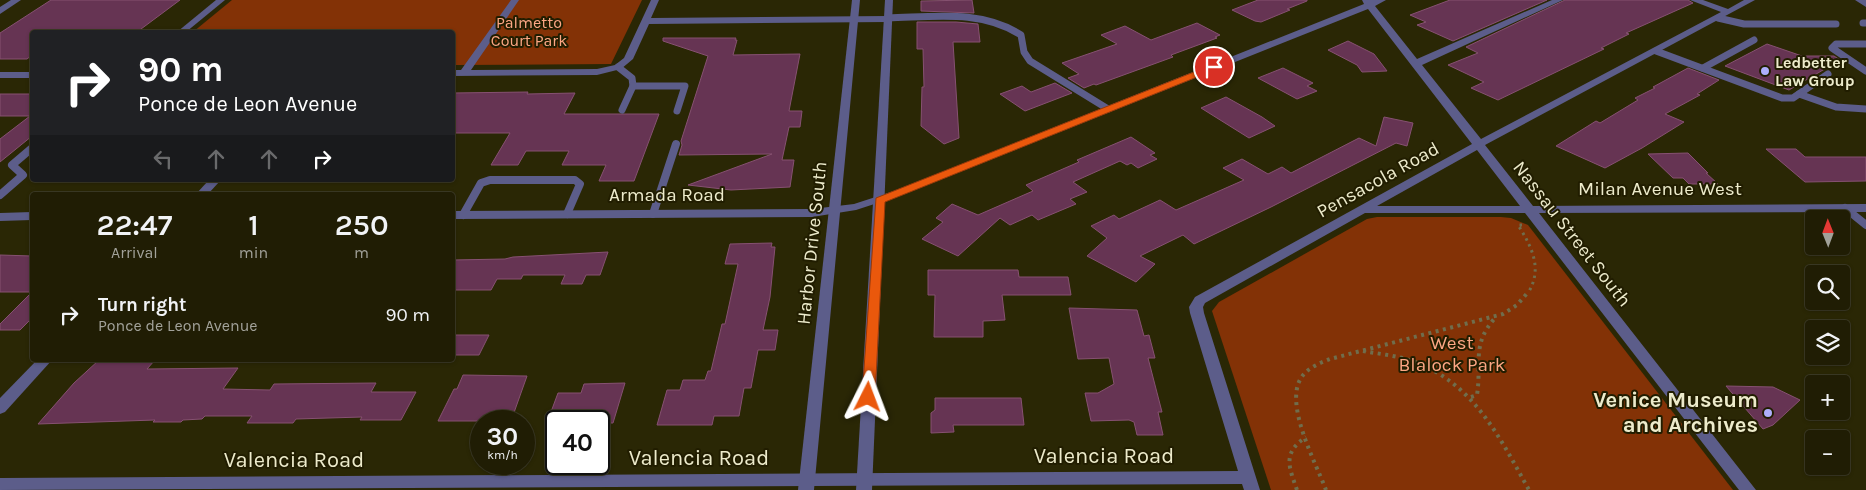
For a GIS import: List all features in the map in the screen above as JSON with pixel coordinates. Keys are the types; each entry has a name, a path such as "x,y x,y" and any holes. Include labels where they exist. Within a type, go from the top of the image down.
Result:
{"street":[{"path":"0,10 17,0"},
{"path":"184,30 221,0"},
{"path":"464,73 515,0"},
{"path":"455,73 597,72 618,67 629,56 655,0"},
{"name":"Harbor Drive South","path":"806,485 856,0"},
{"path":"864,485 888,0"},
{"path":"1417,63 1559,0"},
{"path":"1694,0 1724,15"},
{"name":"Pensacola Road","path":"1250,484 1197,313 1197,303 1204,296 1364,210 1480,144 1751,0"},
{"path":"1859,0 1866,4"},
{"name":"Nassau Street South","path":"1373,2 1417,63 1528,208 1748,490"},
{"name":"Armada Road","path":"458,215 834,212 858,208 1373,2"},
{"path":"645,22 888,18"},
{"path":"0,75 30,75"},
{"path":"204,192 213,182"},
{"name":"Milan Avenue West","path":"1364,210 1866,208"},
{"path":"0,217 30,216"},
{"path":"0,408 43,362"},
{"name":"Valencia Road","path":"0,485 1250,484"}],"lane":[{"path":"1724,15 1744,24 1836,24"},
{"path":"888,18 966,18 990,20 1021,35 1023,51 1030,60 1108,109"},
{"path":"1703,68 1754,40"},
{"path":"1866,44 1836,44 1832,48 1866,71"},
{"path":"1656,51 1782,98 1793,98 1828,74"},
{"path":"618,67 632,78 633,86 622,110"},
{"path":"633,86 685,86 677,111"},
{"path":"1799,94 1836,107 1866,109"},
{"path":"652,214 676,144"},
{"path":"0,195 23,175 12,165 30,150"},
{"path":"458,215 481,183 490,180 575,180 580,184 567,214"},
{"path":"1845,208 1866,225"}],"path":[{"path":"1326,490 1298,411 1299,381 1304,373 1330,359 1503,314 1524,301 1537,274 1534,252 1530,242 1518,225 1528,225"},
{"path":"1471,397 1477,395 1480,382 1477,350 1479,340 1483,330 1496,316"},
{"path":"1362,351 1414,361 1442,375 1471,397 1483,410 1529,490"},
{"path":"1296,490 1288,458 1292,448 1306,437"}],"green space":[{"name":"Palmetto Court Park","path":"232,0 642,0 611,64 455,65 455,30 195,30"},
{"name":"West Blalock Park","path":"1377,217 1501,217 1511,218 1528,225 1733,490 1271,490 1212,311 1219,302 1367,219"}],"building":[{"path":"51,0 180,0 140,30 30,30 30,57 27,59 0,59 0,33"},
{"path":"972,0 974,13 921,11 921,1"},
{"path":"1258,0 1307,1 1261,22 1232,10"},
{"path":"1450,0 1547,0 1453,41 1417,25 1426,22 1410,15"},
{"path":"1565,0 1688,0 1693,3 1626,33 1629,34 1601,48 1604,49 1498,100 1471,88 1484,82 1448,65 1478,53 1466,47"},
{"path":"917,22 978,24 980,42 953,42 959,138 944,144 921,126 922,87 924,87 923,49 917,49"},
{"path":"1197,23 1220,35 1215,37 1217,38 1171,55 1173,57 1096,85 1084,88 1068,78 1079,74 1062,63 1117,44 1101,35 1125,26 1151,40"},
{"path":"663,38 736,38 733,55 800,54 789,111 802,111 800,127 789,127 782,160 794,160 790,187 731,190 688,185 772,154 679,155 682,145 681,141 708,56 663,41"},
{"path":"1348,41 1374,54 1387,71 1362,72 1357,65 1328,50"},
{"path":"1767,44 1802,56 1834,56 1840,60 1789,90 1725,66"},
{"path":"1283,68 1313,83 1307,86 1317,91 1297,99 1258,78"},
{"path":"1688,68 1719,80 1697,94 1700,95 1665,114 1684,122 1642,148 1605,168 1556,146 1596,121 1600,123 1638,100 1635,98"},
{"path":"1055,83 1072,93 1025,111 1000,94 1022,86 1031,92"},
{"path":"455,93 575,93 564,114 659,114 634,181 599,181 606,165 562,165 569,151 526,151 518,165 491,165 510,133 455,133"},
{"path":"0,94 30,94 30,116 0,116"},
{"path":"1226,97 1275,126 1249,138 1201,108"},
{"path":"30,116 30,138 0,162 0,139"},
{"path":"1384,117 1413,123 1407,146 1396,143 1194,244 1183,235 1140,256 1155,264 1136,282 1087,256 1107,238 1091,226 1114,215 1119,219 1160,200 1176,210 1244,180 1223,168 1242,159 1268,174 1282,167 1291,173 1359,138 1376,146"},
{"path":"1131,137 1155,153 1150,155 1157,159 1138,168 1131,163 1127,165 1120,161 1073,182 1087,192 1070,199 1076,204 1038,220 1032,215 1010,225 1000,218 958,256 922,239 943,222 936,218 952,204 978,215 1033,191 1026,185 1079,162 1077,160"},
{"path":"1766,149 1796,149 1805,157 1866,157 1866,181 1805,182"},
{"path":"1688,153 1718,184 1689,184 1683,178 1673,178 1648,154"},
{"path":"772,243 771,247 775,247 770,297 763,330 778,330 775,350 758,350 751,388 744,388 739,416 714,416 712,425 657,425 667,390 680,390 683,380 705,380 708,371 711,371 722,324 725,324 738,264 725,264 730,244"},
{"path":"608,252 600,275 586,275 582,284 561,284 565,275 523,275 521,279 497,279 491,290 455,290 455,260 505,259"},
{"path":"0,255 30,256 30,292 0,292"},
{"path":"928,270 1018,270 1019,277 1068,277 1071,295 1002,295 1005,320 983,321 983,337 934,337 935,295 928,295"},
{"path":"30,294 30,320 20,330 0,330 0,324"},
{"path":"1069,308 1137,310 1144,336 1149,335 1155,358 1148,358 1162,412 1158,412 1163,435 1137,435 1134,422 1129,420 1091,421 1085,393 1098,393 1114,384 1109,358 1078,359"},
{"path":"456,335 489,335 479,355 455,355"},
{"path":"97,362 153,362 147,369 238,368 223,389 270,390 274,384 376,383 371,392 416,392 401,420 360,420 362,417 296,419 293,423 247,423 252,416 205,416 202,419 183,420 181,422 153,422 155,420 38,424 74,383"},
{"path":"463,375 527,376 515,410 470,410 470,421 438,421 454,389 457,389"},
{"path":"625,383 613,423 610,423 610,410 552,410 558,393 581,393 584,384"},
{"name":"Venice Museum and Archives","path":"1726,386 1773,387 1800,400 1773,425 1763,429"},
{"path":"935,398 1021,398 1024,425 953,425 954,432 931,433 931,413 935,410"}],"place":[{"name":"Ledbetter Law Group","path":"1765,71"},
{"name":"Venice Museum and Archives","path":"1768,413"}],"route":[{"path":"868,397 879,200 1214,67"}]}
